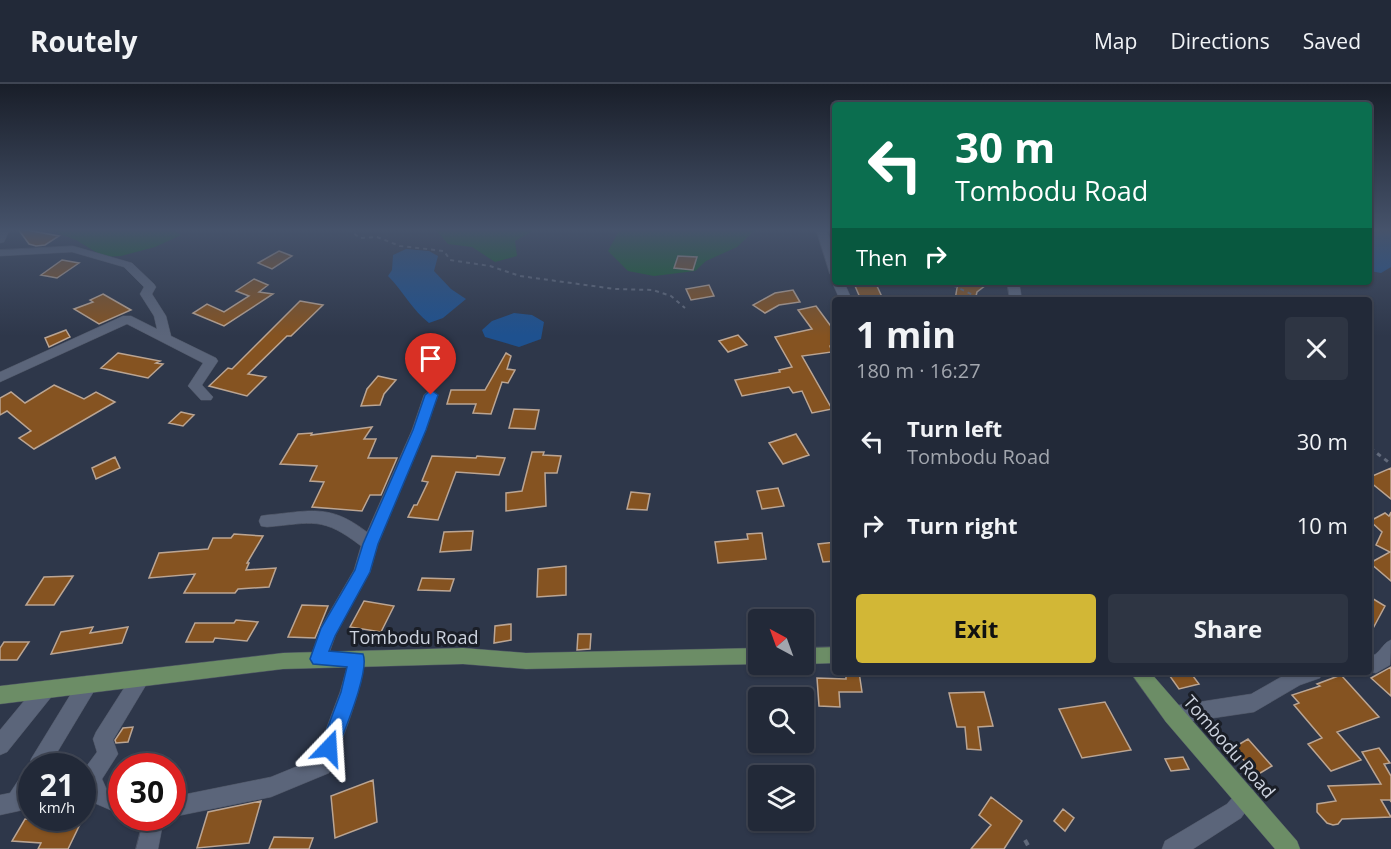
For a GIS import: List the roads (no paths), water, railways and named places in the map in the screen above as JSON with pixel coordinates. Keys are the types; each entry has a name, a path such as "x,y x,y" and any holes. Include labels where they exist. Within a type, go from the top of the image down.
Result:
{"main road":[{"path":"814,656 832,655"},
{"name":"Tombodu Road","path":"0,695 140,680 283,661 319,659 463,656 526,661 748,657"},
{"name":"Tombodu Road","path":"1141,675 1289,849"}],"street":[{"path":"127,265 150,287 146,294 160,316 165,337"},
{"path":"0,376 42,360 90,334 128,319 212,361 195,386 206,397"},
{"path":"319,659 327,633 362,572 370,544 419,430 431,395"},
{"path":"267,521 323,516 348,527 370,544"},
{"path":"1372,664 1376,665 1384,659 1391,648"},
{"path":"186,804 271,787 322,766 350,692 357,659"},
{"path":"1173,715 1254,703 1305,675"},
{"path":"108,799 99,795 90,778 108,754 103,738 140,680"},
{"path":"46,753 87,685"},
{"path":"0,745 45,690"},
{"path":"1173,849 1234,811 1246,797"},
{"path":"0,805 16,803 18,800"},
{"path":"147,849 151,831"}],"water":[{"path":"392,265 436,265 434,271 451,289 466,299 443,318 429,323 388,276"},
{"path":"1372,265 1391,265 1391,267 1381,273 1372,271"},
{"path":"514,313 532,315 544,322 541,339 519,347 485,337 482,330 492,321"}]}
